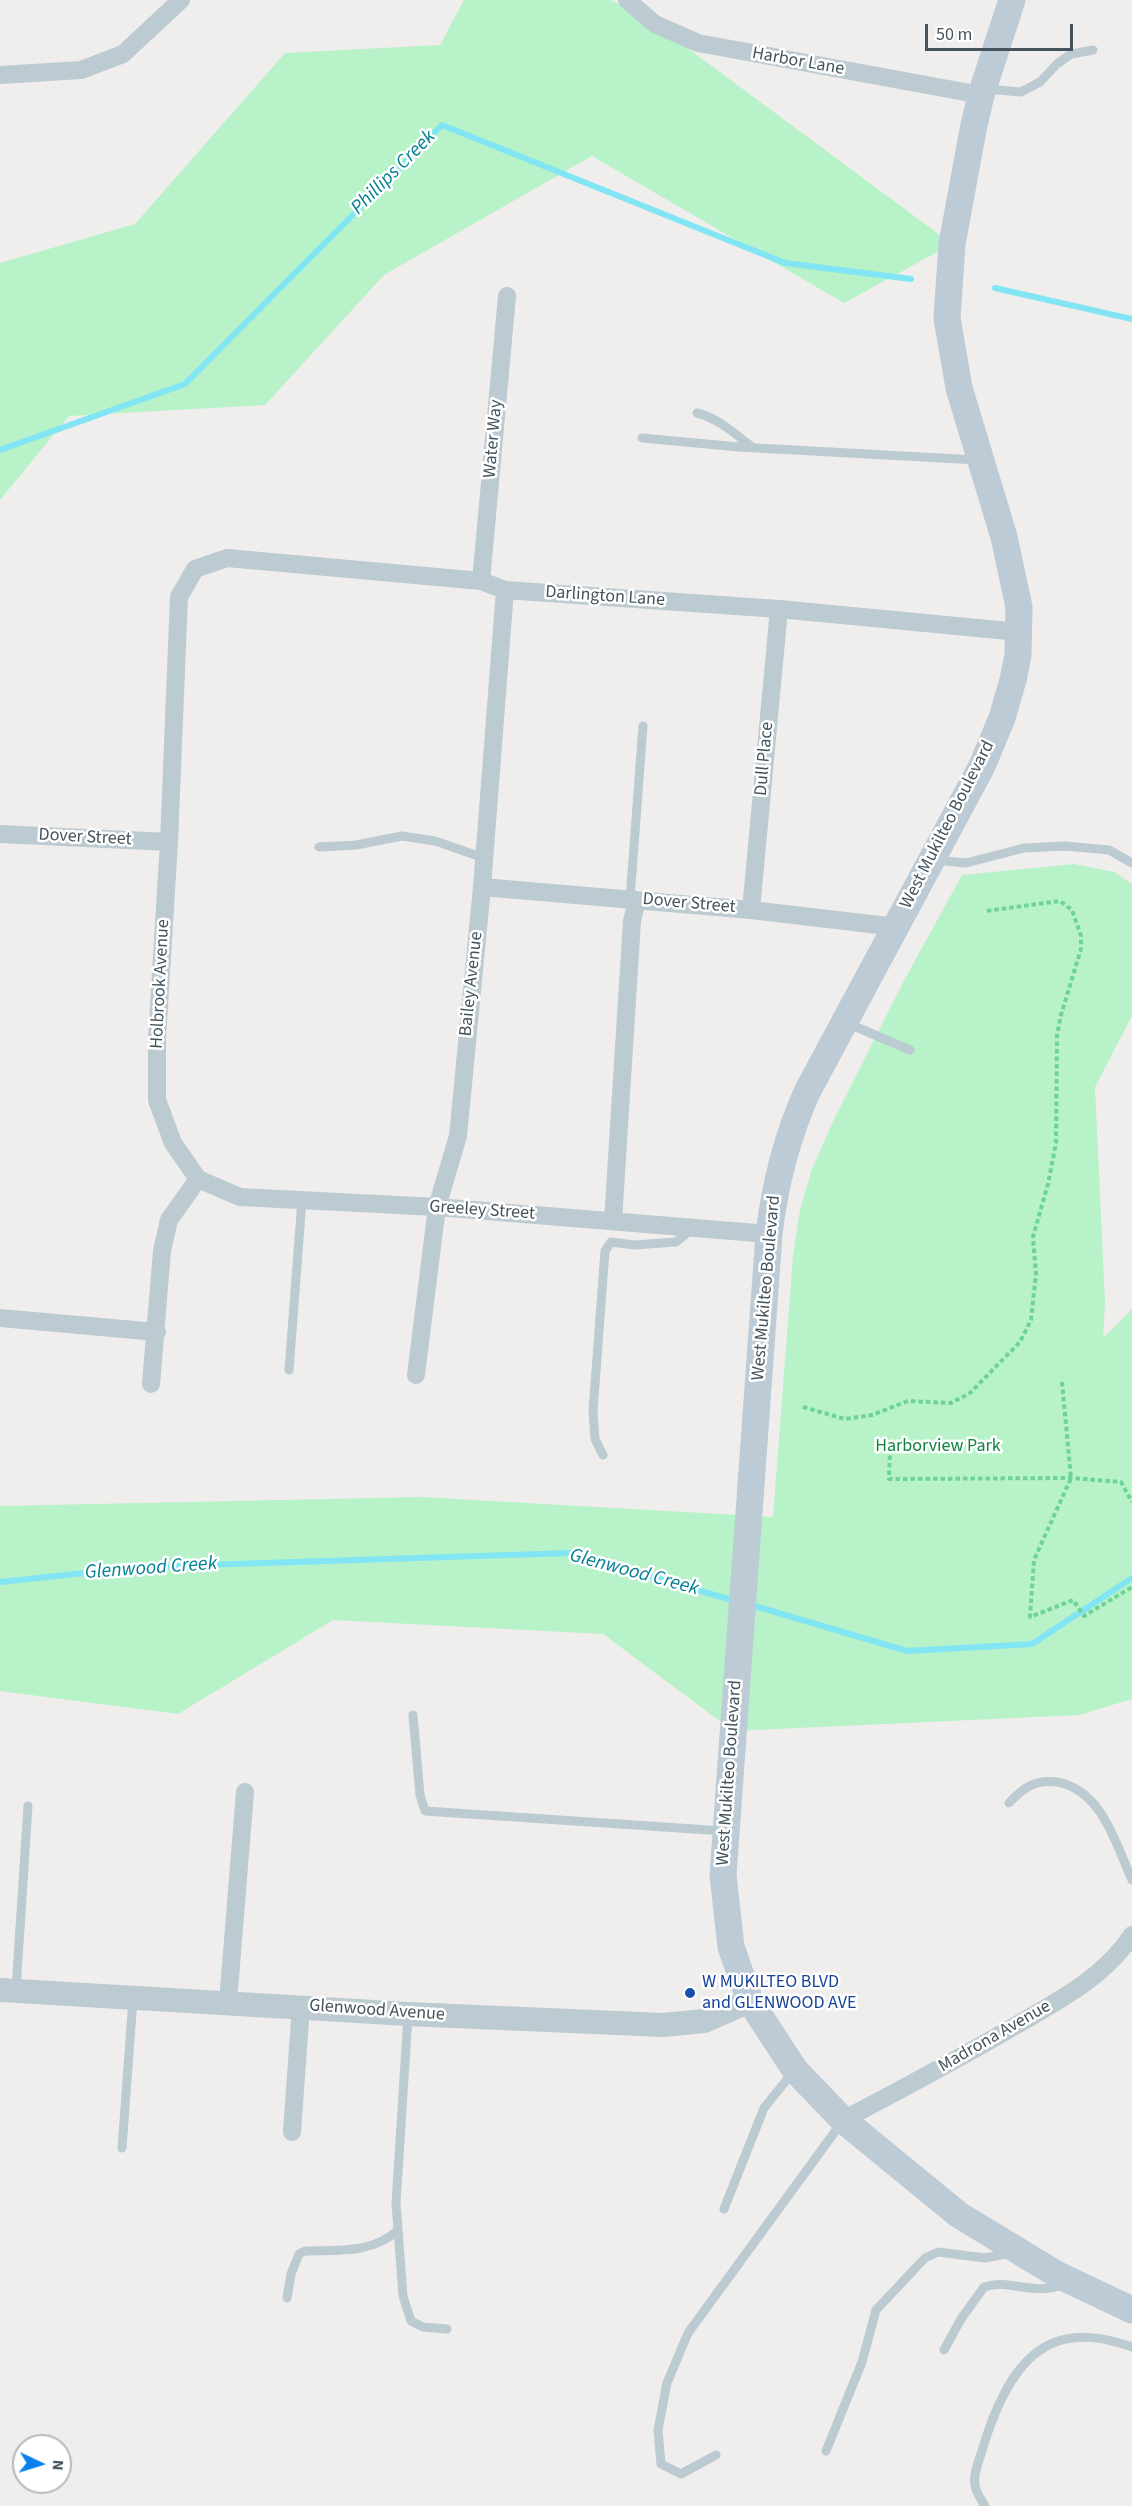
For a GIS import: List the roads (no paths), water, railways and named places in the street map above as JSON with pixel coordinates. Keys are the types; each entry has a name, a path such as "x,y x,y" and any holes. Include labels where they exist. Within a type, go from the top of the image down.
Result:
{"main road":[{"name":"West Mukilteo Boulevard","path":"1012,0 982,92 952,244 947,318 959,388 1004,537 1016,589 1019,632 1013,680 1002,718 982,766 792,1125 782,1157 769,1234 723,1875 732,1947 750,2001 795,2070 843,2120 959,2215 1071,2281 1132,2310"}],"street":[{"path":"0,75 81,70 123,54 182,0"},
{"name":"Harbor Lane","path":"627,0 655,24 698,43 982,92"},
{"name":"Water Way","path":"481,581 507,296"},
{"name":"Darlington Lane","path":"195,569 227,558 481,581 505,590 779,609 1019,632"},
{"name":"Holbrook Avenue","path":"195,569 179,597 169,842 157,1038 157,1100 173,1143 198,1179"},
{"name":"Bailey Avenue","path":"416,1375 437,1207 458,1136 482,887 505,590"},
{"name":"Dull Place","path":"751,910 779,609"},
{"name":"Dover Street","path":"0,834 169,842"},
{"name":"Dover Street","path":"482,887 751,910 896,927"},
{"path":"613,1221 633,900"},
{"path":"151,1384 162,1251 169,1220 198,1179"},
{"name":"Greeley Street","path":"198,1179 240,1197 437,1207 769,1234"},
{"path":"0,1318 157,1332"},
{"path":"228,2002 245,1792"},
{"name":"Madrona Avenue","path":"843,2120 951,2063 1080,1988 1122,1951 1132,1935"},
{"name":"Glenwood Avenue","path":"8,1990 408,2014 663,2025 704,2021 750,2001"},
{"path":"292,2132 302,2006"}],"lane":[{"path":"982,92 1021,92 1040,82 1057,64 1071,54 1093,50"},
{"path":"697,414 707,416 721,424 752,447"},
{"path":"642,438 752,447 980,460"},
{"path":"633,900 643,726"},
{"path":"320,848 356,845 402,836 435,841 484,858"},
{"path":"933,859 966,863 1024,848 1065,846 1109,850 1132,863"},
{"path":"845,1022 910,1050"},
{"path":"289,1370 302,1200"},
{"path":"603,1455 595,1439 593,1411 605,1251 611,1242 634,1245 676,1242 694,1228"},
{"path":"413,1715 420,1795 425,1811 726,1832"},
{"path":"1009,1803 1022,1789 1044,1781 1072,1787 1087,1797 1109,1827 1132,1880"},
{"path":"8,1990 28,1806"},
{"path":"122,2148 133,1997"},
{"path":"408,2014 396,2203 403,2296 411,2321 423,2327 447,2329"},
{"path":"724,2209 764,2108 795,2070"},
{"path":"716,2455 681,2474 661,2464 658,2430 667,2383 688,2333 843,2120"},
{"path":"287,2298 291,2274 299,2254 305,2251 353,2250 371,2247 398,2230"},
{"path":"826,2451 862,2362 876,2310 925,2258 938,2252 986,2258 1019,2251"},
{"path":"944,2350 961,2319 984,2287 999,2285 1038,2290 1057,2287 1071,2281"},
{"path":"985,2506 975,2484 978,2462 998,2404 1019,2371 1039,2351 1062,2340 1086,2337 1105,2339 1132,2347"}],"waterway":[{"name":"Phillips Creek","path":"0,450 185,384 442,125 785,263 911,279"},
{"name":"Phillips Creek","path":"995,288 1132,319"},
{"name":"Glenwood Creek","path":"0,1582 141,1567 571,1553 735,1601"},
{"name":"Glenwood Creek","path":"748,1604 907,1651 1032,1644 1132,1578"}],"place":[{"name":"W MUKILTEO BLVD and GLENWOOD AVE","path":"690,1993"}],"park label":[{"name":"Harborview Park","path":"938,1447"}]}
